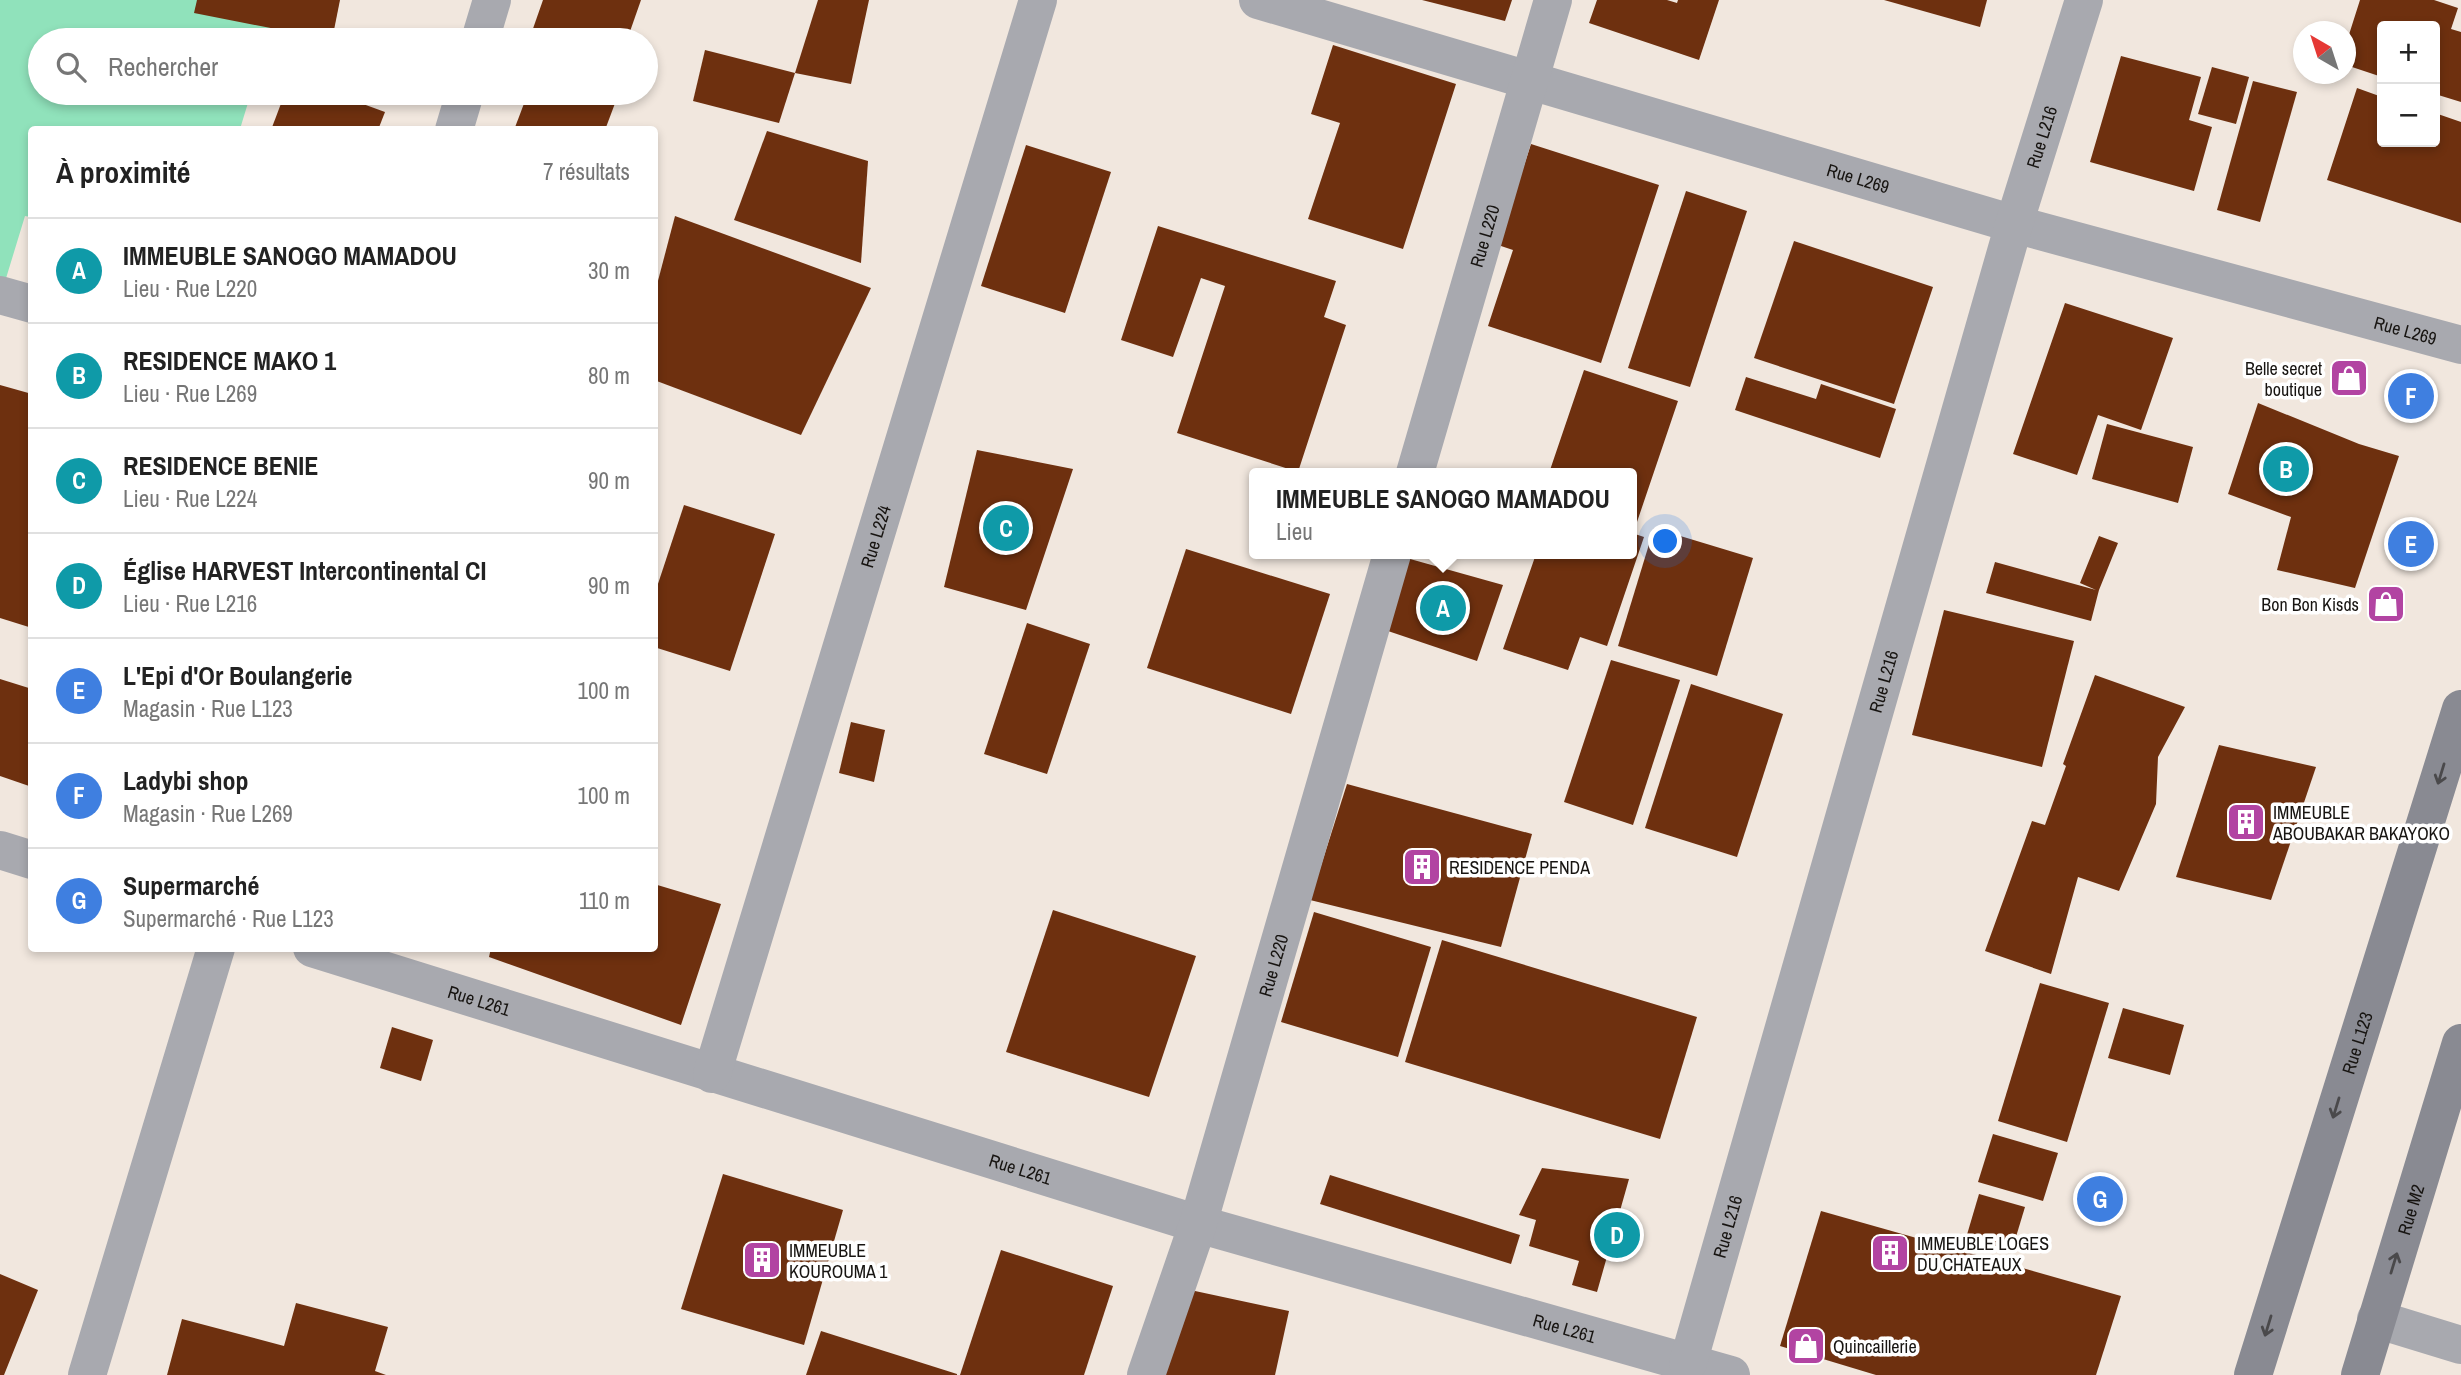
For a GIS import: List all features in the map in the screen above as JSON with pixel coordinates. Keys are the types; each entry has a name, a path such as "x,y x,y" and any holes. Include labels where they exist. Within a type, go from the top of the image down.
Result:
{"main road":[{"name":"Rue L123","path":"2253,1375 2461,709"},
{"name":"Rue M2","path":"2360,1375 2461,1043"}],"street":[{"path":"484,28 492,0"},
{"name":"Rue L224","path":"712,1074 1038,0"},
{"name":"Rue L269","path":"1258,0 2014,224 2461,345"},
{"name":"Rue L220","path":"1416,468 1553,0"},
{"name":"Rue L216","path":"1688,1363 2014,224 2084,0"},
{"path":"455,126 461,105"},
{"path":"0,295 28,303"},
{"name":"Rue L220","path":"1146,1375 1198,1224 1391,559"},
{"path":"0,849 28,859"},
{"path":"87,1375 215,952"},
{"name":"Rue L261","path":"325,952 1198,1224 1731,1375"},
{"path":"2376,1319 2461,1345"}],"green space":[{"path":"0,0 200,0 273,21 271,28 28,28 28,105 247,105 241,126 28,126 28,216 25,216 0,298"}],"building":[{"path":"197,0 340,0 334,28 271,28 194,13"},
{"path":"543,0 641,0 631,28 533,28"},
{"path":"818,0 869,0 851,84 795,73"},
{"path":"1422,0 1512,0 1505,21"},
{"path":"1597,0 1667,0 1677,3 1678,0 1719,0 1699,60 1589,23"},
{"path":"1884,0 1987,0 1980,27"},
{"path":"2360,0 2434,0 2458,8 2451,29 2461,32 2461,102 2440,96 2440,21 2377,21 2377,75 2356,68 2356,21 2353,21"},
{"path":"1333,45 1456,84 1403,249 1308,219 1340,123 1311,114"},
{"path":"705,50 795,73 779,123 693,101"},
{"path":"2121,56 2201,77 2189,120 2212,127 2194,191 2090,162"},
{"path":"2212,67 2249,77 2236,124 2198,114"},
{"path":"2253,81 2297,92 2260,222 2217,210"},
{"path":"2357,88 2377,95 2377,147 2440,147 2440,115 2461,122 2461,223 2327,180"},
{"path":"280,105 366,105 385,112 380,126 273,126"},
{"path":"523,105 614,105 606,126 516,126"},
{"path":"767,131 868,161 861,263 734,220"},
{"path":"1531,144 1659,185 1601,363 1488,326 1513,250 1498,245"},
{"path":"1026,145 1111,172 1065,313 981,286"},
{"path":"1686,191 1747,211 1690,387 1628,368"},
{"path":"675,216 871,288 801,435 658,381 658,281"},
{"path":"1158,226 1336,281 1324,317 1346,325 1299,468 1286,468 1177,433 1225,286 1201,278 1173,357 1121,340"},
{"path":"1794,241 1933,287 1894,404 1754,358"},
{"path":"2065,303 2173,338 2141,430 2098,415 2077,475 2013,454"},
{"path":"1584,370 1678,401 1637,522 1637,468 1551,468"},
{"path":"1746,377 1816,399 1821,384 1896,409 1880,458 1735,410"},
{"path":"0,385 28,393 28,627 0,618"},
{"path":"2258,403 2359,444 2399,456 2355,588 2277,570 2291,517 2228,494"},
{"path":"2107,424 2193,447 2178,503 2092,479"},
{"path":"977,450 1073,469 1026,610 944,587"},
{"path":"684,505 775,534 730,671 658,648 658,584"},
{"path":"1654,528 1753,558 1717,676 1618,646"},
{"path":"1637,535 1644,537 1637,558"},
{"path":"2099,536 2118,543 2099,590 2091,621 1986,593 1995,562 2096,590 2080,583"},
{"path":"1186,549 1330,594 1291,714 1147,668"},
{"path":"1403,559 1503,585 1477,661 1385,630"},
{"path":"1534,559 1637,559 1607,646 1580,637 1568,670 1503,649"},
{"path":"1944,610 2074,641 2042,767 1912,735"},
{"path":"1027,623 1090,644 1047,774 984,754"},
{"path":"1611,660 1680,680 1633,825 1564,802"},
{"path":"2095,675 2185,707 2158,757 2156,804 2119,891 2078,877 2051,974 1985,951 2032,821 2045,825 2066,766 2063,764"},
{"path":"0,679 28,688 28,786 0,776"},
{"path":"1691,684 1783,714 1737,857 1645,828"},
{"path":"851,722 885,730 874,782 839,773"},
{"name":"IMMEUBLE ABOUBAKAR BAKAYOKO","path":"2219,745 2316,767 2271,900 2176,877"},
{"name":"RESIDENCE PENDA","path":"1347,784 1532,834 1501,947 1310,900"},
{"path":"658,885 721,904 681,1025 489,957 490,952 658,952"},
{"path":"1053,910 1196,956 1149,1097 1006,1052"},
{"path":"1314,912 1431,947 1398,1057 1281,1022"},
{"path":"1442,940 1697,1017 1660,1139 1405,1062"},
{"path":"2040,983 2109,1003 2067,1142 1998,1121"},
{"path":"2123,1008 2184,1025 2170,1075 2108,1058"},
{"path":"392,1027 433,1040 421,1081 380,1068"},
{"path":"1993,1134 2058,1153 2043,1201 1978,1182"},
{"path":"1542,1168 1629,1179 1597,1292 1572,1285 1579,1261 1529,1246 1536,1220 1519,1215"},
{"name":"IMMEUBLE KOUROUMA 1","path":"723,1174 843,1210 804,1345 681,1309"},
{"path":"1330,1175 1520,1235 1511,1264 1320,1204"},
{"path":"1979,1194 2025,1207 2012,1250 1966,1238"},
{"name":"IMMEUBLE LOGES DU CHATEAUX","path":"1821,1211 2121,1296 2096,1375 1876,1375 1780,1346"},
{"path":"1001,1250 1113,1286 1084,1375 960,1375"},
{"path":"0,1274 38,1290 4,1375 0,1375"},
{"path":"1181,1288 1289,1311 1275,1375 1161,1375"},
{"path":"296,1303 388,1327 375,1371 386,1375 167,1375 182,1319 284,1346"},
{"path":"821,1331 957,1374 957,1375 806,1375"}],"place":[{"name":"Belle secret boutique","path":"2349,378"},
{"name":"Ladybi shop","path":"2411,396"},
{"name":"RESIDENCE MAKO 1","path":"2286,469"},
{"name":"RESIDENCE BENIE","path":"1006,528"},
{"name":"L'Epi d'Or Boulangerie","path":"2411,544"},
{"name":"Bon Bon Kisds","path":"2386,604"},
{"name":"IMMEUBLE SANOGO MAMADOU","path":"1443,608"},
{"name":"IMMEUBLE ABOUBAKAR BAKAYOKO","path":"2246,822"},
{"name":"RESIDENCE PENDA","path":"1422,867"},
{"name":"Supermarché","path":"2100,1199"},
{"name":"Église HARVEST Intercontinental CI","path":"1617,1235"},
{"name":"IMMEUBLE LOGES DU CHATEAUX","path":"1890,1253"},
{"name":"IMMEUBLE KOUROUMA 1","path":"762,1260"},
{"name":"Quincaillerie","path":"1806,1346"}]}
